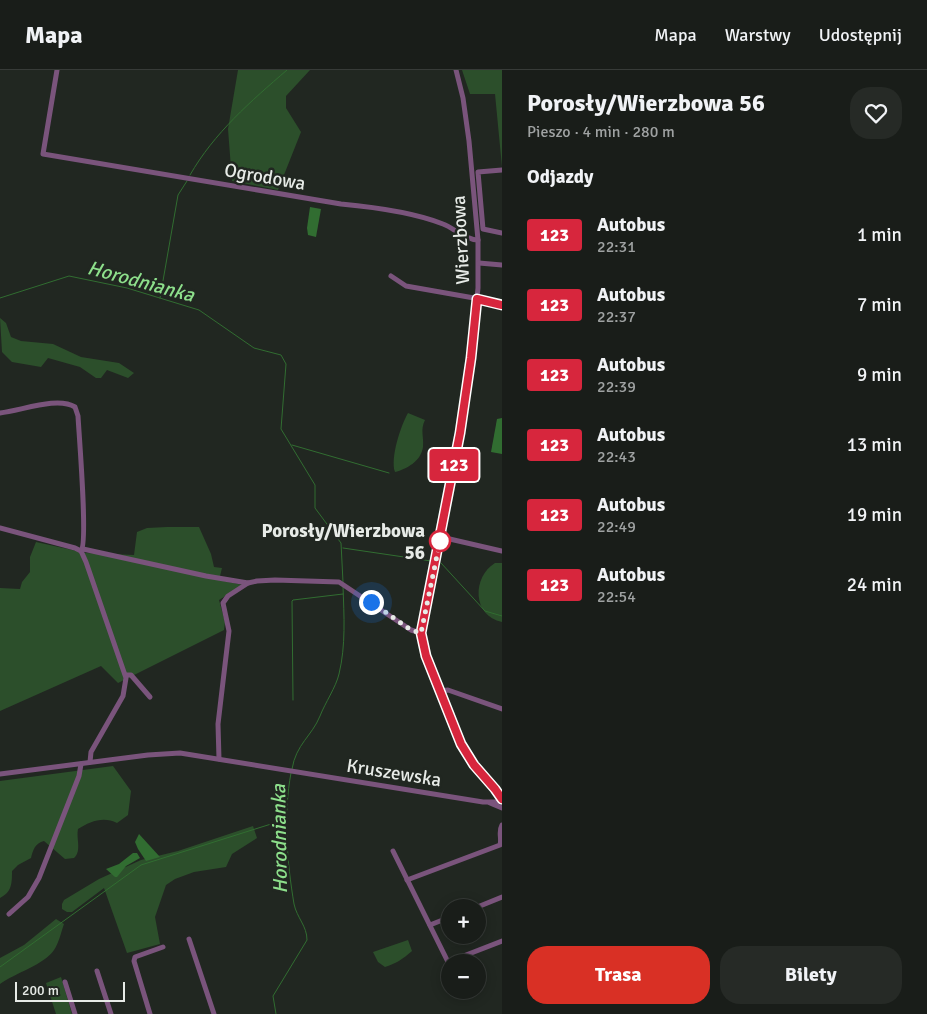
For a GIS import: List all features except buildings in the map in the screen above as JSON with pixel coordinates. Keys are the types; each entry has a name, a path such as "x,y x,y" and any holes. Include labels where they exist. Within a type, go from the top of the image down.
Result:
{"street":[{"name":"Ogrodowa","path":"57,70 43,154 341,204 381,208 443,224 469,238 478,240"},
{"name":"Wierzbowa","path":"421,633 441,537 466,395 477,299 479,263 475,172 466,114 456,70"},
{"path":"483,229 475,172 502,170"},
{"path":"477,229 502,233"},
{"path":"479,263 502,265"},
{"path":"391,276 406,286 502,305"},
{"path":"0,413 46,404 70,404 75,407 78,416 82,550 126,675 124,696 91,752 90,762"},
{"path":"0,528 82,550 248,583 275,580 342,584 411,630 421,633 426,656 466,754 502,800"},
{"path":"441,537 502,551"},
{"path":"219,759 218,724 229,631 223,603 228,596 248,583"},
{"path":"126,675 131,675 150,697"},
{"path":"440,691 448,690 502,709"},
{"name":"Kruszewska","path":"0,774 160,753 180,753 489,802 502,808"},
{"path":"9,914 28,897 39,878 79,776 81,764"},
{"path":"495,789 502,793"},
{"path":"489,802 495,797 495,789"},
{"name":"Kruszewska","path":"489,802 502,800"},
{"path":"407,880 500,845 502,840 499,832 502,824"},
{"path":"393,851 444,954"},
{"path":"486,904 502,897"},
{"path":"430,925 441,921"},
{"path":"190,939 214,1014"},
{"path":"472,954 502,941"},
{"path":"150,1014 134,961 135,958 163,947"},
{"path":"97,971 111,1014"},
{"path":"65,982 75,1014"}],"shaded area":[{"path":"238,70 310,70 286,96 286,108 301,132 278,190 232,181 228,129"},
{"path":"462,70 502,70 502,167 495,94 470,94"},
{"path":"310,207 321,209 316,237 308,235"},
{"path":"0,318 6,323 11,337 21,341 53,344 81,357 119,363 134,373 128,378 107,370 101,378 96,378 80,367 48,358 41,367 12,362 2,352"},
{"path":"408,413 425,420 422,430 422,452 413,464 395,472 395,450 399,433"},
{"path":"502,418 502,454 491,452 497,419"},
{"path":"199,527 211,554 214,567 222,568 219,580 243,585 219,600 225,622 224,630 118,683 101,666 0,711 0,588 20,589 22,582 30,572 30,557 36,542 86,553 134,555 137,532 147,528"},
{"path":"495,563 502,563 502,622 492,618 485,612 479,596 479,586 482,577 487,569"},
{"path":"113,766 131,791 128,815 117,823 97,820 78,829 78,852 74,858 65,859 44,841 38,843 31,858 18,865 12,871 9,890 0,898 0,781"},
{"path":"253,826 257,838 232,854 226,867 194,872 175,879 166,885 155,917 160,944 127,953 104,888 72,912 62,909 64,900 99,879 141,860 178,851"},
{"path":"139,834 160,857 146,861 135,842"},
{"path":"133,853 137,853 140,858 126,866 117,877 106,869 119,864"},
{"path":"56,919 64,924 54,950 43,960 0,984 0,958 24,945"},
{"path":"408,940 412,951 396,963 385,967 378,962 373,952"},
{"path":"61,977 72,1014 56,1014 46,983"}],"waterway":[{"path":"190,175 210,145 234,118 287,70"},
{"path":"160,298 178,195 187,181"},
{"name":"Horodnianka","path":"0,298 69,276 127,288 199,310 254,348 281,355 286,364 281,429 315,485 315,508 341,543 343,582"},
{"path":"292,445 389,473"},
{"path":"343,548 431,561"},
{"path":"441,563 485,611 502,616"},
{"name":"Horodnianka","path":"292,769 297,753 317,723 339,674 344,641 343,586"},
{"path":"293,700 292,601 343,594"},
{"name":"Horodnianka","path":"276,1014 273,996 307,940 307,935 294,904 289,872 287,805 291,773"},
{"path":"0,967 141,865 287,819"}],"bus line":[{"name":"123","path":"502,305 477,299 460,433 421,633 426,656 457,736 466,754 502,799"}],"place":[{"name":"Porosły/Wierzbowa 56","path":"440,541"}],"route":[{"path":"371,602 411,630 421,633 440,541"}]}
